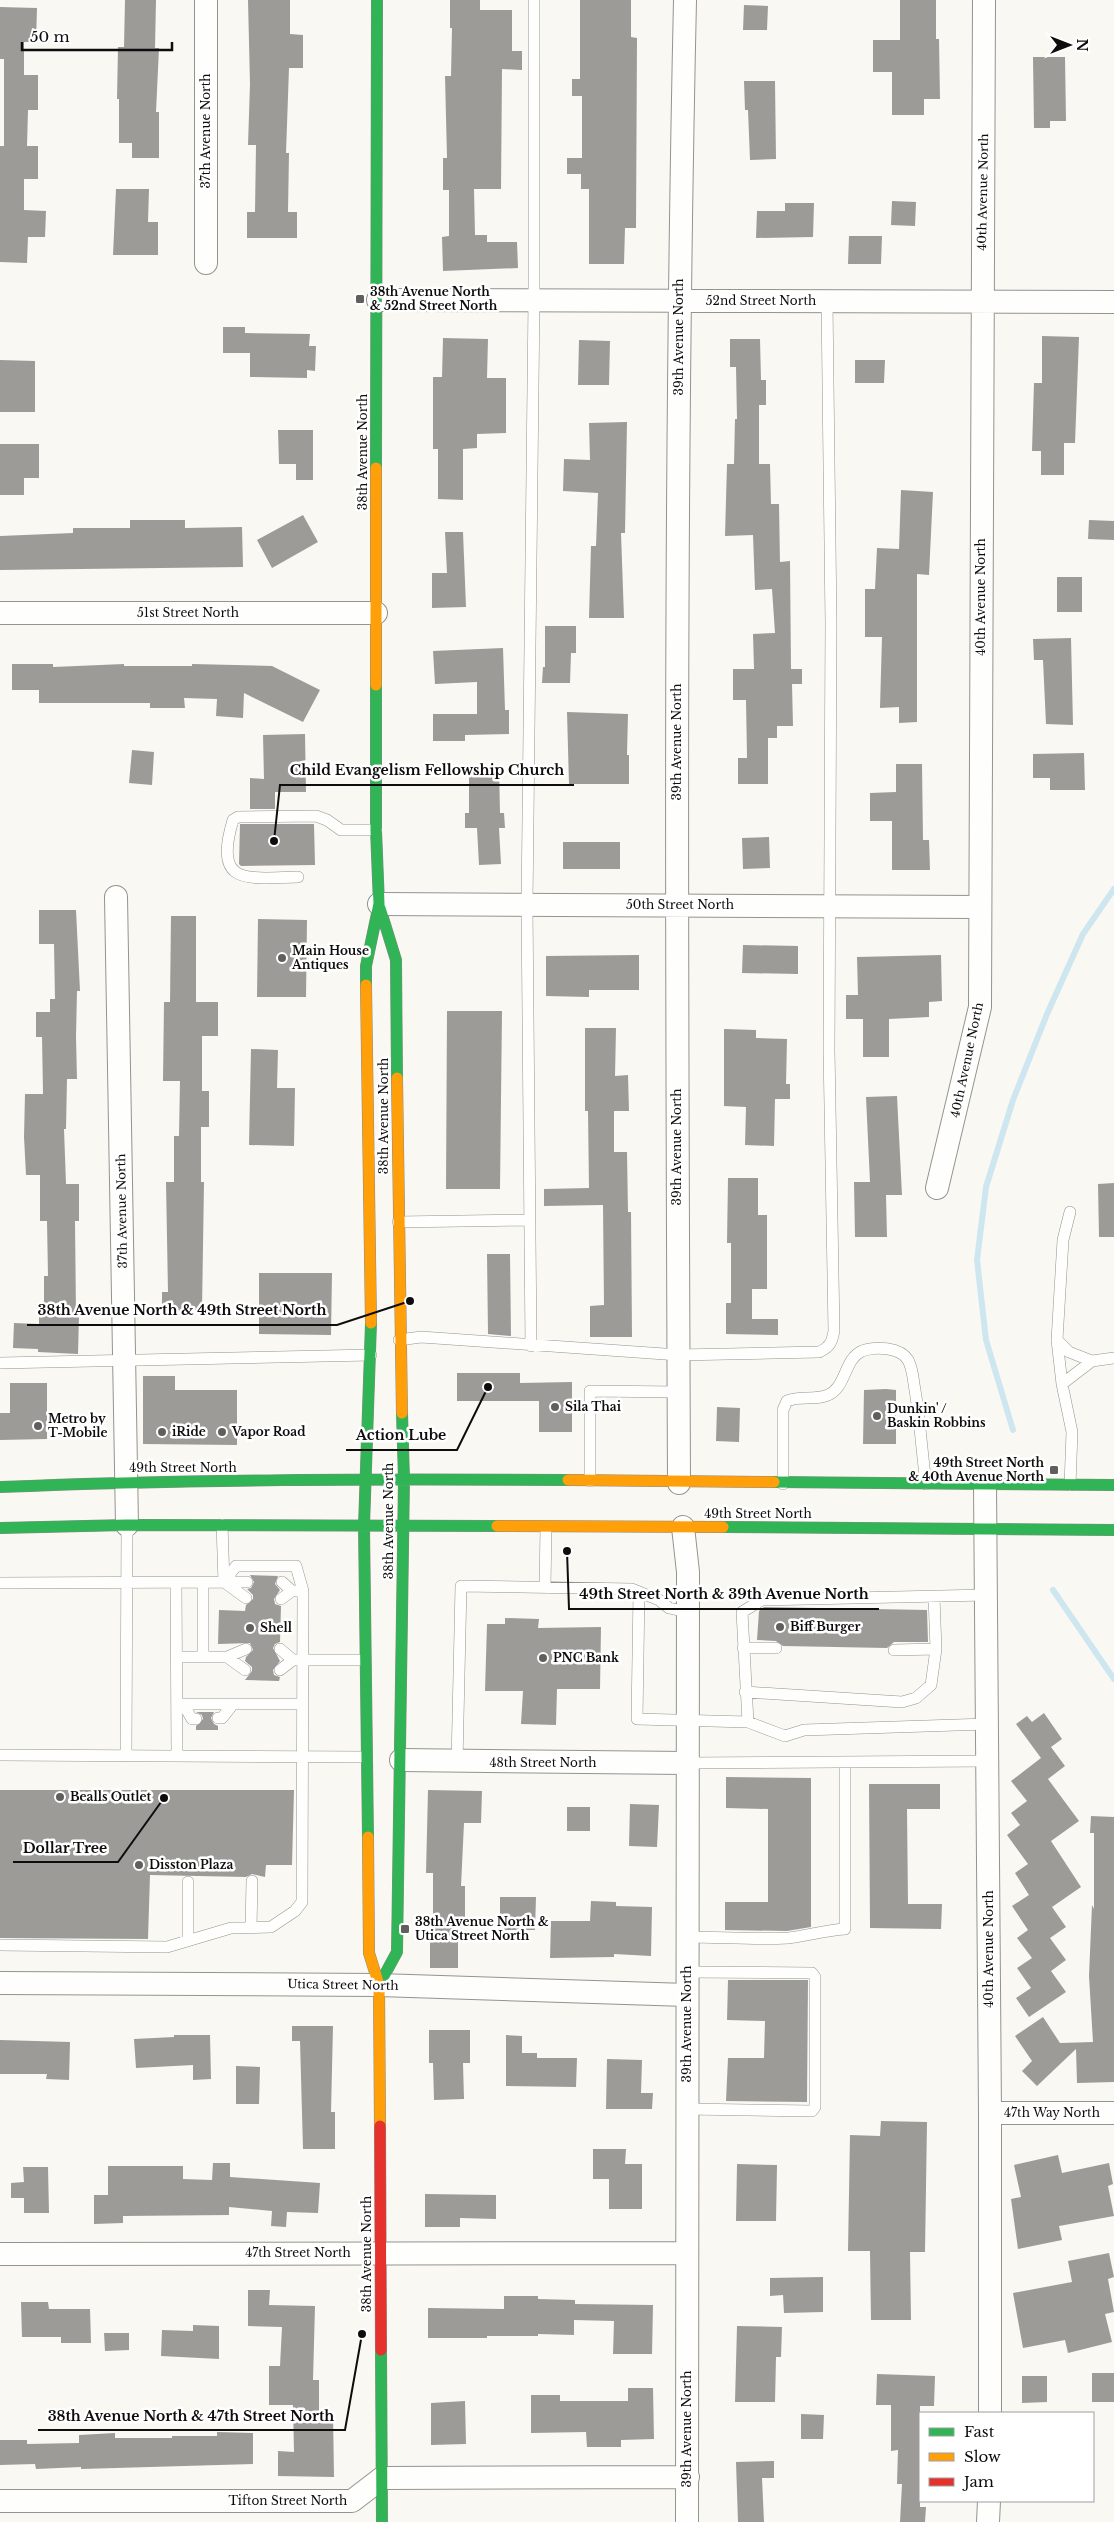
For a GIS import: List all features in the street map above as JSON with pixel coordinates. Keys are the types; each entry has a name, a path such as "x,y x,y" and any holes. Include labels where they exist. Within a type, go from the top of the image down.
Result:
{"main road":[{"name":"38th Avenue North","path":"377,0 376,830 379,904 366,966 371,1355 364,1526 369,1953 379,1985 382,2522"},
{"name":"38th Avenue North","path":"379,904 396,960 398,1340 404,1479 397,1952 379,1985"},
{"name":"49th Street North","path":"0,1487 126,1482 366,1481 404,1479"},
{"path":"404,1479 590,1483 1114,1485"},
{"path":"0,1528 127,1525 364,1526"},
{"name":"49th Street North","path":"364,1526 1114,1530"}],"street":[{"name":"37th Avenue North","path":"206,0 206,263"},
{"name":"39th Avenue North","path":"679,1483 676,904 678,301 685,0"},
{"name":"40th Avenue North","path":"937,1188 980,1007 984,0"},
{"name":"52nd Street North","path":"378,300 1114,302"},
{"name":"51st Street North","path":"0,612 376,613"},
{"name":"37th Avenue North","path":"116,897 127,1525"},
{"name":"50th Street North","path":"379,904 980,907"},
{"name":"40th Avenue North","path":"985,1485 990,2113 990,2412"},
{"name":"39th Avenue North","path":"683,1527 688,1572 686,1719 687,2522"},
{"name":"48th Street North","path":"401,1760 686,1763"},
{"name":"Utica Street North","path":"0,1984 379,1985 687,1995"},
{"name":"47th Way North","path":"990,2113 1114,2113"},
{"name":"47th Street North","path":"0,2254 686,2253"},
{"path":"382,2478 688,2477"},
{"name":"Tifton Street North","path":"0,2501 352,2501 382,2478"},
{"path":"988,2522 989,2502"}],"lane":[{"path":"531,1346 527,905 534,300 534,0"},
{"path":"398,1340 421,1337 678,1355 819,1352 826,1349 832,1342 834,1331 829,1050 831,907 827,302"},
{"path":"298,877 241,877 231,870 227,856 233,820 238,817 316,816 327,820 342,830 376,830"},
{"path":"1070,1212 1063,1240 1058,1340 1062,1384 1072,1432 1070,1485"},
{"path":"398,1222 530,1220"},
{"path":"1058,1340 1069,1352 1092,1361 1114,1358"},
{"path":"783,1484 783,1410 787,1401 793,1398 821,1398 830,1395 838,1387 854,1358 862,1351 875,1348 899,1353 907,1358 911,1368 920,1421 926,1484"},
{"path":"0,1363 371,1355"},
{"path":"1062,1384 1092,1361"},
{"path":"590,1483 590,1391 679,1392"},
{"path":"126,1755 127,1525"},
{"path":"222,1525 224,1582"},
{"path":"545,1588 546,1526"},
{"path":"0,1945 167,1947 231,1928 271,1927 295,1911 302,1902 303,1704 298,1660 296,1566 236,1566 224,1582"},
{"path":"176,1582 176,1657 180,1704 177,1756"},
{"path":"203,1582 203,1657"},
{"path":"224,1582 246,1598"},
{"path":"0,1583 246,1582"},
{"path":"282,1582 298,1591"},
{"path":"457,1762 461,1586 632,1589 659,1600 669,1608 687,1612"},
{"path":"281,1598 298,1591"},
{"path":"639,1592 637,1719 748,1722 785,1736 804,1730 987,1724"},
{"path":"748,1722 742,1612 762,1600 986,1595"},
{"path":"745,1692 902,1702 916,1698 931,1685 936,1649 934,1597"},
{"path":"743,1648 776,1648"},
{"path":"176,1657 227,1657 246,1649"},
{"path":"280,1649 298,1660"},
{"path":"894,1650 936,1649"},
{"path":"227,1657 245,1670"},
{"path":"280,1670 298,1660 365,1660"},
{"path":"180,1704 303,1704"},
{"path":"180,1704 192,1719 196,1719"},
{"path":"218,1718 222,1718 233,1704"},
{"path":"0,1755 366,1757"},
{"path":"686,1763 988,1761"},
{"path":"687,1937 786,1938 814,1935 823,1930 846,1929 846,1762"},
{"path":"250,1928 252,1880"},
{"path":"188,1882 188,1940"},
{"path":"687,1972 812,1973 815,1977 815,2107 812,2111 687,2109"}],"building":[{"path":"125,0 156,0 155,48 159,48 156,112 159,112 159,158 132,158 132,143 119,143 119,99 117,99 118,47 124,47"},
{"path":"248,0 290,0 290,34 303,35 303,68 289,68 286,153 289,153 288,212 297,212 297,238 247,238 247,212 255,212 256,145 248,145 250,84"},
{"path":"450,0 480,0 480,10 512,10 512,51 522,51 522,70 502,69 501,189 474,189 475,235 487,235 487,242 517,242 518,268 443,271 442,237 449,236 449,190 443,190 443,158 447,158 445,76 451,76 452,28 450,28"},
{"path":"580,0 631,0 631,37 637,38 636,228 625,228 624,264 589,264 589,189 581,189 581,174 567,174 567,158 582,158 582,96 572,96 572,79 580,79"},
{"path":"900,0 936,0 936,39 939,39 940,99 924,99 924,115 892,115 892,72 873,72 873,40 900,40"},
{"path":"744,5 768,6 767,30 743,30"},
{"path":"0,7 37,8 36,42 24,42 24,75 38,75 38,110 28,110 27,146 38,146 38,179 24,179 24,210 46,211 45,237 28,237 27,263 0,262 0,146 4,146 4,59 0,59"},
{"path":"1033,57 1065,57 1066,121 1050,121 1050,128 1034,128"},
{"path":"744,81 775,81 776,159 750,160 748,110 745,110"},
{"path":"116,189 149,189 148,222 158,222 158,255 113,255"},
{"path":"892,201 916,202 915,226 891,225"},
{"path":"785,203 814,203 813,237 756,238 757,211 785,211"},
{"path":"849,236 882,236 881,264 848,264"},
{"path":"223,327 245,327 245,333 310,334 309,346 316,346 315,371 307,370 307,378 250,377 250,353 223,353"},
{"path":"1042,336 1079,337 1075,443 1064,443 1064,475 1041,475 1041,451 1032,451 1034,383 1042,383"},
{"path":"443,338 488,339 487,378 506,378 506,433 477,434 477,448 463,449 463,500 438,499 438,449 433,449 433,377 442,377"},
{"path":"730,339 760,339 761,380 766,380 766,405 759,405 759,464 770,464 771,504 779,504 780,562 790,561 791,669 802,669 802,684 792,684 793,726 777,726 777,738 768,738 768,784 738,784 738,758 747,758 746,700 733,700 733,669 754,669 753,634 775,633 772,589 755,590 753,535 725,536 727,464 734,464 735,419 737,419 736,367 730,367"},
{"path":"579,340 610,341 609,385 578,385"},
{"path":"0,360 35,361 35,412 0,412"},
{"path":"855,360 885,360 884,383 855,383"},
{"path":"627,422 625,533 621,533 624,618 589,618 591,546 596,546 598,493 563,491 564,459 590,460 589,423"},
{"path":"278,430 313,430 313,480 296,480 296,464 279,464"},
{"path":"0,444 39,444 39,478 24,478 24,495 0,495"},
{"path":"901,490 933,492 929,575 917,574 917,722 899,723 899,707 880,708 882,637 865,637 865,589 875,589 877,548 899,549"},
{"path":"303,515 318,542 272,568 257,540"},
{"path":"130,520 185,520 185,528 242,527 243,567 0,570 0,536 73,533 73,528 130,528"},
{"path":"1089,520 1114,521 1114,540 1088,539"},
{"path":"445,532 463,532 466,607 432,608 432,573 447,573"},
{"path":"1057,577 1082,577 1082,612 1057,612"},
{"path":"545,626 576,626 576,653 571,653 570,683 542,683 543,667 545,667"},
{"path":"1071,638 1073,725 1046,724 1043,660 1034,660 1033,639"},
{"path":"503,648 505,710 509,710 509,734 465,735 465,741 433,741 433,714 477,714 477,682 435,684 433,651"},
{"path":"12,664 53,664 53,667 124,664 124,666 192,666 192,664 272,666 320,690 303,722 244,693 243,718 216,716 217,699 184,698 185,708 150,708 150,703 39,703 39,690 12,690"},
{"path":"567,712 628,714 627,755 629,755 629,784 569,784"},
{"path":"305,734 306,792 275,792 275,809 250,809 250,778 264,779 263,735"},
{"path":"132,750 154,752 152,785 129,783"},
{"path":"1084,753 1085,790 1050,790 1050,778 1033,778 1033,754"},
{"path":"896,764 922,764 923,840 929,840 930,870 892,870 892,821 870,821 870,793 896,792"},
{"path":"469,766 499,766 500,813 504,813 505,828 499,828 501,864 479,865 477,828 465,828 465,813 469,813"},
{"path":"240,824 314,824 315,865 241,866 239,864"},
{"path":"769,837 770,868 743,869 742,838"},
{"path":"563,842 620,842 620,869 563,869"},
{"path":"39,910 76,910 80,991 77,991 77,1079 67,1079 66,1129 64,1129 66,1184 79,1184 79,1221 75,1221 76,1316 79,1316 78,1354 38,1352 38,1349 13,1348 14,1323 39,1324 39,1315 44,1315 44,1276 48,1276 47,1221 40,1221 40,1175 26,1175 24,1137 25,1094 43,1094 42,1037 36,1037 36,1012 50,1012 50,999 55,999 54,944 39,944"},
{"path":"171,916 196,916 196,1002 218,1002 218,1036 202,1036 202,1091 209,1091 209,1127 201,1127 201,1182 204,1182 202,1310 162,1311 162,1292 168,1292 166,1182 174,1182 174,1136 179,1136 180,1081 163,1081 164,1002 170,1002"},
{"name":"Main House Antiques","path":"258,919 307,920 306,997 257,997"},
{"path":"743,945 798,946 798,974 742,973"},
{"path":"639,955 639,990 589,990 589,997 546,996 546,956"},
{"path":"941,955 942,1001 929,1002 929,1017 889,1019 889,1057 863,1057 863,1019 846,1019 846,995 858,995 857,957"},
{"path":"447,1011 502,1011 500,1189 446,1189"},
{"path":"585,1028 616,1028 615,1076 628,1075 629,1111 614,1111 614,1152 627,1152 628,1212 631,1212 632,1337 590,1337 590,1306 604,1305 603,1205 544,1206 544,1189 589,1188 588,1111 585,1111"},
{"path":"724,1029 756,1030 756,1038 787,1039 786,1084 790,1084 790,1099 775,1099 774,1146 745,1145 746,1107 724,1106"},
{"path":"251,1049 278,1050 277,1088 295,1088 294,1146 249,1145"},
{"path":"897,1096 902,1195 886,1195 887,1237 855,1237 854,1182 870,1182 866,1097"},
{"path":"728,1178 758,1178 758,1215 767,1215 767,1289 752,1289 752,1319 778,1319 778,1335 726,1334 726,1303 731,1303 731,1243 727,1243"},
{"path":"1114,1183 1114,1237 1099,1237 1098,1184"},
{"path":"487,1254 510,1254 511,1336 488,1334"},
{"path":"259,1273 332,1273 331,1335 259,1334"},
{"path":"457,1373 520,1373 520,1383 572,1382 572,1432 539,1432 539,1401 457,1401"},
{"path":"143,1376 175,1376 175,1390 237,1390 237,1445 143,1444"},
{"path":"10,1383 47,1383 47,1439 0,1440 0,1413 10,1413"},
{"path":"864,1390 896,1390 896,1444 863,1444"},
{"path":"717,1407 740,1408 739,1442 716,1441"},
{"name":"Shell","path":"250,1575 278,1576 275,1584 280,1590 274,1599 275,1604 281,1606 280,1642 275,1644 273,1648 280,1661 273,1670 274,1675 280,1677 279,1681 245,1680 252,1671 252,1667 245,1661 246,1657 253,1650 250,1643 218,1644 219,1610 245,1611 246,1605 253,1599 253,1595 247,1589 251,1588 254,1582"},
{"path":"764,1607 927,1610 928,1642 894,1642 887,1648 783,1646 776,1641 757,1640 759,1611"},
{"name":"PNC Bank","path":"505,1618 539,1619 538,1628 601,1627 600,1689 557,1689 556,1725 521,1724 523,1691 485,1691 487,1624 505,1624"},
{"path":"196,1712 214,1712 211,1718 214,1724 218,1726 218,1730 196,1730 196,1726 203,1719 202,1715"},
{"path":"1044,1713 1062,1739 1051,1747 1065,1766 1048,1779 1079,1821 1051,1841 1081,1887 1052,1907 1066,1927 1050,1938 1066,1960 1051,1971 1066,1992 1029,2017 1016,1998 1031,1988 1017,1968 1032,1958 1017,1938 1028,1930 1012,1906 1029,1895 1015,1873 1028,1864 1007,1835 1020,1825 1011,1813 1027,1801 1011,1781 1041,1758 1016,1724 1027,1716 1032,1722"},
{"path":"726,1777 811,1778 811,1927 787,1931 725,1930 725,1902 768,1902 768,1809 726,1808"},
{"path":"869,1784 940,1784 940,1809 907,1809 908,1904 942,1904 941,1929 870,1928"},
{"name":"Disston Plaza","path":"0,1790 294,1790 292,1865 266,1865 265,1877 252,1874 246,1877 150,1875 148,1939 0,1938"},
{"path":"428,1790 482,1791 481,1823 464,1823 461,1886 465,1886 465,1924 458,1924 458,1968 430,1968 430,1935 433,1935 433,1873 426,1873"},
{"path":"630,1804 659,1805 657,1847 629,1846"},
{"path":"567,1807 590,1807 590,1831 567,1831"},
{"path":"1091,1816 1114,1817 1114,2082 1077,2083 1076,2049 1037,2086 1022,2071 1032,2061 1015,2036 1043,2017 1060,2043 1093,2042 1089,1976 1092,1905 1094,1909 1094,1833 1090,1833"},
{"path":"500,1897 536,1897 535,1930 500,1930"},
{"path":"591,1901 616,1902 616,1906 652,1907 651,1956 614,1954 614,1957 550,1958 551,1921 590,1921"},
{"path":"728,1980 808,1980 807,2102 726,2101 728,2058 764,2058 765,2021 727,2020"},
{"path":"292,2026 333,2026 331,2112 335,2112 335,2149 303,2149 300,2041 292,2041"},
{"path":"429,2030 470,2030 470,2063 463,2063 464,2099 434,2100 433,2063 429,2063"},
{"path":"174,2035 210,2035 211,2079 193,2080 193,2065 136,2068 134,2039 174,2037"},
{"path":"506,2035 522,2036 522,2053 537,2053 537,2058 577,2058 576,2087 506,2086"},
{"path":"0,2040 70,2042 69,2080 46,2079 47,2074 0,2074"},
{"path":"607,2059 642,2060 641,2093 653,2093 652,2109 606,2109"},
{"path":"236,2066 260,2067 259,2104 236,2104"},
{"path":"881,2121 927,2122 925,2252 910,2252 911,2320 871,2320 870,2251 848,2251 850,2135 880,2136"},
{"path":"593,2149 626,2149 625,2164 642,2164 642,2209 609,2209 609,2179 593,2179"},
{"path":"1058,2155 1062,2173 1109,2163 1113,2184 1108,2186 1114,2216 1059,2226 1062,2240 1018,2249 1011,2199 1021,2197 1014,2165"},
{"path":"213,2163 230,2163 230,2177 320,2183 318,2213 287,2212 286,2227 271,2226 272,2211 229,2207 229,2215 123,2216 123,2223 94,2224 94,2195 108,2195 108,2166 183,2166 183,2179 212,2180"},
{"path":"737,2164 777,2165 776,2221 736,2221"},
{"path":"23,2167 48,2167 49,2213 24,2213 24,2198 11,2198 11,2183 24,2182"},
{"path":"425,2194 496,2195 496,2219 460,2218 460,2227 425,2227"},
{"path":"1109,2253 1114,2277 1108,2279 1114,2312 1105,2314 1112,2342 1068,2353 1065,2340 1023,2348 1013,2293 1072,2282 1068,2261"},
{"path":"823,2277 823,2312 784,2313 783,2295 770,2296 770,2278"},
{"path":"248,2290 270,2290 269,2305 315,2306 313,2380 319,2380 319,2413 333,2412 334,2477 278,2476 278,2451 294,2452 293,2405 269,2405 269,2366 280,2366 282,2327 248,2326"},
{"path":"504,2296 538,2296 538,2299 575,2300 575,2304 653,2305 652,2354 613,2354 614,2321 574,2320 574,2335 538,2334 538,2336 487,2336 487,2338 428,2338 428,2308 504,2309"},
{"path":"21,2302 48,2302 49,2309 90,2309 91,2343 61,2343 61,2337 22,2337"},
{"path":"193,2325 219,2326 219,2359 161,2356 162,2330 193,2331"},
{"path":"737,2326 782,2327 781,2357 776,2357 775,2402 735,2402"},
{"path":"104,2333 129,2333 129,2350 105,2351"},
{"path":"1092,2373 1114,2373 1114,2402 1092,2402"},
{"path":"877,2374 935,2376 934,2406 920,2406 919,2412 919,2502 920,2507 926,2507 925,2522 900,2522 902,2484 897,2484 898,2450 891,2451 891,2405 876,2405"},
{"path":"1022,2376 1047,2376 1047,2402 1022,2403"},
{"path":"628,2388 653,2388 654,2439 621,2440 621,2447 587,2447 586,2432 531,2433 531,2395 560,2395 560,2401 628,2401"},
{"path":"465,2401 466,2444 431,2445 431,2403"},
{"path":"801,2414 824,2415 823,2439 801,2439"},
{"path":"217,2432 253,2433 253,2464 81,2469 81,2467 36,2469 35,2464 0,2465 0,2440 27,2440 27,2444 79,2443 79,2435 115,2433 115,2438 172,2438 172,2436 217,2436"},
{"path":"774,2461 774,2478 762,2478 764,2522 738,2522 736,2462"}],"waterway":[{"path":"1013,1430 986,1340 977,1260 986,1187 1013,1100 1047,1014 1083,934 1114,889"},
{"path":"1053,1590 1114,1679"}],"traffic: fast":[{"path":"376,468 377,0"},
{"path":"366,985 366,966 379,904 376,830 376,685"},
{"path":"380,908 396,960 397,1078"},
{"path":"368,1837 364,1526 371,1323"},
{"path":"379,1985 397,1952 404,1479 402,1413"},
{"path":"0,1487 284,1480 568,1480"},
{"path":"774,1482 1114,1485"},
{"path":"0,1528 127,1525 497,1526"},
{"path":"723,1527 1114,1530"},
{"path":"381,2350 382,2522"}],"traffic: slow":[{"path":"376,468 376,685"},
{"path":"366,985 371,1323"},
{"path":"397,1078 402,1413"},
{"path":"568,1480 774,1482"},
{"path":"497,1526 723,1527"},
{"path":"368,1837 369,1953 379,1985 380,2126"}],"traffic: jam":[{"path":"380,2126 381,2350"}],"place":[{"name":"38th Avenue North & 52nd Street North","path":"360,299"},
{"name":"Child Evangelism Fellowship Church","path":"274,841"},
{"name":"Main House Antiques","path":"282,958"},
{"name":"38th Avenue North & 49th Street North","path":"410,1301"},
{"name":"Action Lube","path":"488,1387"},
{"name":"Sila Thai","path":"555,1407"},
{"name":"Dunkin' / Baskin Robbins","path":"877,1416"},
{"name":"Metro by T-Mobile","path":"38,1426"},
{"name":"iRide","path":"162,1432"},
{"name":"Vapor Road","path":"222,1432"},
{"name":"49th Street North & 40th Avenue North","path":"1054,1470"},
{"name":"49th Street North & 39th Avenue North","path":"567,1551"},
{"name":"Biff Burger","path":"780,1627"},
{"name":"Shell","path":"250,1628"},
{"name":"PNC Bank","path":"543,1658"},
{"name":"Bealls Outlet","path":"60,1797"},
{"name":"Dollar Tree","path":"164,1798"},
{"name":"Disston Plaza","path":"139,1865"},
{"name":"38th Avenue North & Utica Street North","path":"405,1929"},
{"name":"38th Avenue North & 47th Street North","path":"362,2334"}]}
